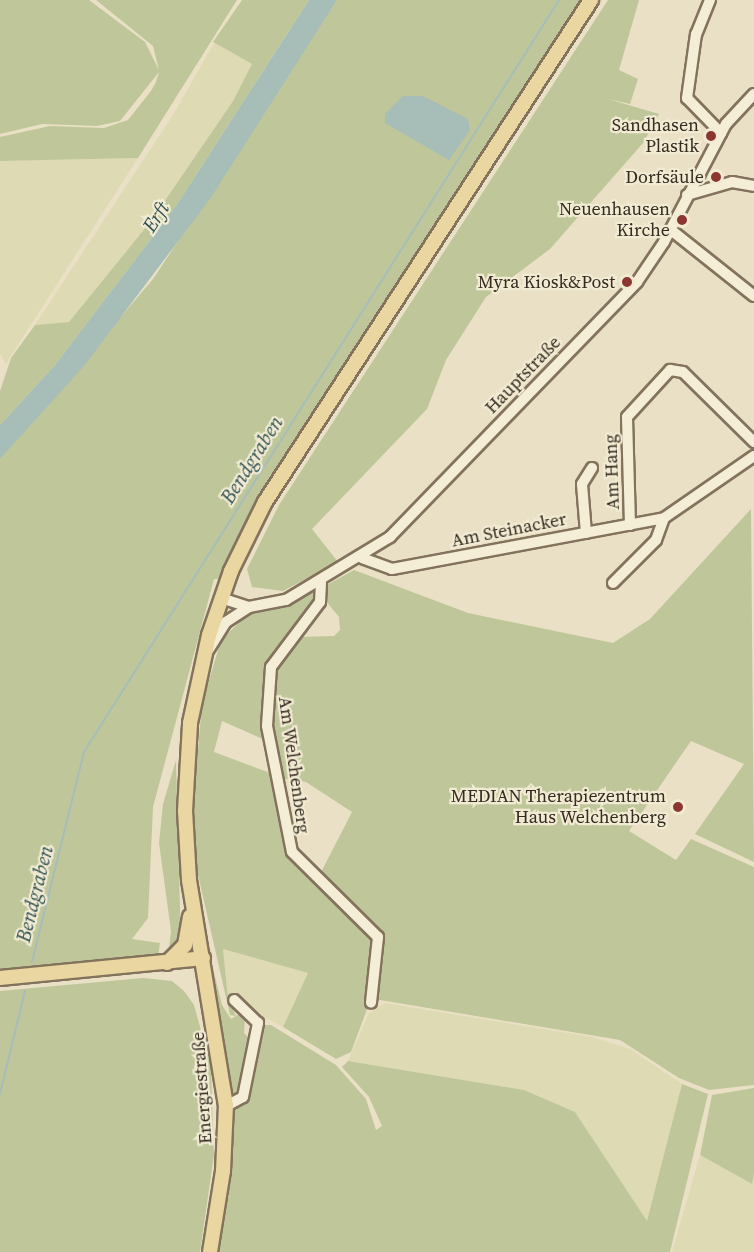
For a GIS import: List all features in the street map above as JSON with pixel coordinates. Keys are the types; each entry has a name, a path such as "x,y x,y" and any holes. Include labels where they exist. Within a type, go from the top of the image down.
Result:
{"main road":[{"path":"165,964 187,940 189,880 185,784 200,667 221,598 275,486 591,0"},
{"name":"Energiestraße","path":"189,880 226,1106 223,1171 210,1252"},
{"path":"0,978 165,964 203,958"}],"street":[{"path":"710,0 696,34 687,96 696,111 721,133"},
{"name":"Hauptstraße","path":"221,598 249,607 280,602 321,583 362,558 393,533 628,291 671,230 687,195 721,133 754,94"},
{"path":"687,195 732,182 754,186"},
{"path":"671,230 754,296"},
{"name":"Am Hang","path":"630,525 627,417 677,369 754,442"},
{"name":"Am Steinacker","path":"362,558 392,569 664,518 754,456"},
{"path":"586,533 582,484 592,468"},
{"path":"613,583 656,540 664,518"},
{"name":"Am Welchenberg","path":"321,583 320,602 271,667 267,726 290,849 378,937 371,1003"},
{"name":"Hauptstraße","path":"200,667 223,626 249,607"},
{"path":"226,1106 243,1097 258,1023 234,1000"}],"shaded area":[{"path":"214,43 253,64 233,101 151,221 69,322 35,325 173,115"},
{"path":"138,158 6,365 0,353 0,161"},
{"path":"223,949 308,973 283,1027 228,998"},
{"path":"385,1003 592,1037 630,1049 682,1084 647,1222 575,1112 524,1090 348,1061 369,1013"},
{"path":"700,1155 751,1184 754,1173 754,1252 672,1252"}],"green space":[{"path":"0,0 89,0 145,42 159,70 153,46 96,0 237,0 138,158 0,161 0,137 50,126 104,128 128,120 151,91 159,72 120,121 97,126 42,124 0,134"},
{"path":"242,0 309,0 176,206 55,365 0,425 0,391 11,358 35,325 69,322 151,221 233,101 252,64 213,42"},
{"path":"337,0 581,0 480,162 264,487 219,579 214,579 153,807 148,918 132,939 160,943 158,957 0,974 0,459 153,279"},
{"path":"608,0 639,0 619,70 638,79 630,104 608,99 659,114 643,143 550,249 486,297 446,360 427,409 312,529 338,562 283,591 252,587 247,569 279,505"},
{"path":"751,509 754,862 695,834 744,764 691,741 629,831 676,860 691,839 754,867 754,1085 709,1090 679,1078 620,1040 374,999 383,959 380,929 319,876 352,812 306,782 279,778 272,742 272,673 298,637 334,636 340,630 339,617 325,600 327,585 354,570 468,613 613,643 650,619"},
{"path":"312,593 318,599 276,653 267,741 222,721 214,752 273,774 286,842 374,934 369,1004 351,1052 336,1059 283,1027 308,973 223,949 228,998 236,1016 230,1015 191,844 192,743 198,749 202,704 221,640 251,611 281,607"},
{"path":"176,760 181,945 168,956 171,931 159,843 163,804"},
{"path":"207,944 222,1005 231,1019 239,1014 245,1018 244,1033 250,1039 241,1094 232,1097"},
{"path":"143,978 172,981 184,991 194,1005 211,1067 214,1155 200,1252 0,1252 0,991"},
{"path":"261,1025 271,1025 336,1065 366,1099 376,1130 382,1126 369,1097 342,1067 348,1061 524,1090 575,1112 647,1221 682,1084 708,1094 670,1252 215,1252 224,1201 230,1196 225,1193 232,1111"},
{"path":"754,1088 752,1184 700,1155 712,1095"}],"water":[{"path":"309,0 337,0 210,199 84,366 0,459 0,425 55,365 176,206"},
{"path":"403,96 423,96 468,119 470,130 449,160 385,123 385,114"}],"waterway":[{"name":"Bendgraben","path":"32,962 84,752 559,0"},
{"name":"Bendgraben","path":"0,1094 25,991"}],"place":[{"name":"Sandhasen Plastik","path":"711,136"},
{"name":"Dorfsäule","path":"716,177"},
{"name":"Neuenhausen Kirche","path":"682,220"},
{"name":"Myra Kiosk&Post","path":"627,282"},
{"name":"MEDIAN Therapiezentrum Haus Welchenberg","path":"678,807"}],"water label":[{"name":"Erft","path":"156,217"}]}
